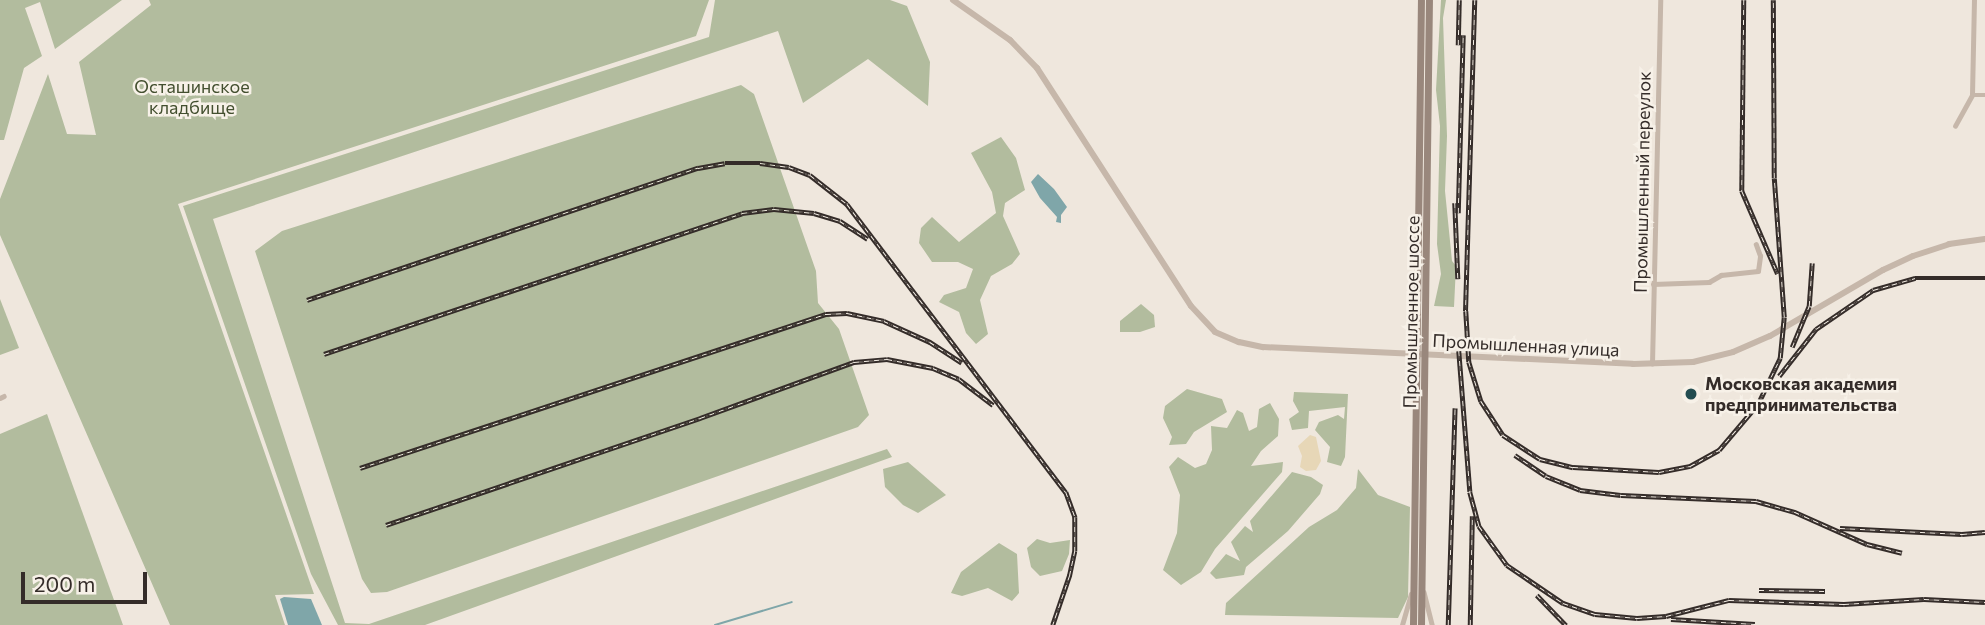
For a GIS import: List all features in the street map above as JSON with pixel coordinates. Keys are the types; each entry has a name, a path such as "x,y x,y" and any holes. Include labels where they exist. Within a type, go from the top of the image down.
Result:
{"main road":[{"name":"Промышленное шоссе","path":"1421,0 1425,99"},
{"name":"Промышленное шоссе","path":"1421,625 1418,587 1425,99 1429,0"},
{"name":"Промышленное шоссе","path":"1413,625 1418,587"}],"street":[{"name":"Промышленная улица","path":"953,0 1010,40 1037,68 1191,306 1215,332 1226,338 1263,347 1652,365 1693,362 1745,348 1784,329 1896,263 1939,247 1985,239"},
{"name":"Промышленный переулок","path":"1652,365 1660,0"},
{"path":"1955,126 1972,95 1975,0"},
{"path":"1972,95 1985,95"},
{"path":"1653,284 1709,282 1721,275 1758,271 1760,256 1756,245"},
{"path":"1402,625 1418,587"},
{"path":"1418,587 1432,625"}],"green space":[{"path":"0,0 122,0 55,49 40,2 25,8 42,56 24,68 4,140 0,140"},
{"name":"Осташинское кладбище","path":"149,0 709,0 696,36 178,204 314,594 275,595 285,625 170,625 0,235 0,199 48,74 67,134 96,135 79,62 151,5"},
{"path":"715,0 890,0 907,6 930,62 928,106 868,59 803,103 778,31 213,219 345,623 369,624 887,449 892,457 425,625 338,625 311,574 183,206 709,37"},
{"path":"1441,0 1446,0 1443,18 1447,136 1445,191 1452,261 1456,266 1454,307 1434,306 1441,274 1437,244 1440,126 1436,90"},
{"path":"741,85 754,94 816,271 818,303 839,329 869,415 858,427 387,592 371,593 362,579 255,251 282,231"},
{"path":"1001,137 1016,158 1025,190 1005,203 1003,216 1020,254 1012,264 991,276 980,300 988,334 976,344 966,333 959,312 939,302 944,295 966,288 973,269 958,262 932,262 919,243 921,228 932,217 959,242 996,213 992,192 971,153"},
{"path":"0,299 19,348 0,355"},
{"path":"1141,304 1154,315 1155,327 1140,332 1120,332 1120,321"},
{"path":"1187,389 1222,399 1227,412 1194,432 1186,444 1169,445 1172,437 1163,418 1165,406"},
{"path":"1294,392 1348,394 1345,457 1341,466 1327,462 1330,447 1315,430 1319,422 1338,415 1344,419 1345,407 1309,411 1308,428 1292,430 1289,419 1299,412 1293,401"},
{"path":"1270,403 1279,419 1278,436 1261,451 1251,466 1283,462 1282,472 1215,549 1201,572 1181,585 1163,570 1177,533 1180,495 1169,467 1178,457 1195,468 1206,464 1212,450 1211,426 1227,428 1237,410 1243,413 1249,431 1257,427 1259,409"},
{"path":"47,414 123,625 0,625 0,434"},
{"path":"908,462 946,495 918,513 903,505 885,487 883,469"},
{"path":"1358,469 1378,495 1410,507 1408,597 1398,618 1225,615 1226,603 1309,527 1337,510 1356,488"},
{"path":"1292,472 1311,477 1323,485 1320,494 1288,531 1246,567 1244,575 1216,579 1210,573 1226,554 1240,561 1231,542 1245,526 1253,532 1250,521"},
{"path":"1037,539 1050,543 1070,540 1069,554 1062,571 1040,576 1031,567 1027,548"},
{"path":"999,543 1017,554 1019,593 1012,601 988,588 962,596 951,593 961,572"}],"sand":[{"path":"1310,435 1316,437 1321,461 1316,470 1306,471 1300,467 1302,456 1298,446"}],"water":[{"path":"1038,174 1054,189 1067,207 1061,215 1061,223 1056,222 1057,217 1040,198 1031,182"},
{"path":"280,599 311,599 322,625 288,625"}],"waterway":[{"path":"715,625 792,602"}],"railway":[{"path":"1458,45 1459,0"},
{"path":"1475,0 1466,311 1469,362 1481,401 1503,435 1540,459 1573,467 1659,472 1690,466 1719,450 1758,404 1780,358 1784,317 1774,178 1773,0"},
{"path":"1744,0 1742,191 1778,274"},
{"path":"1458,213 1463,35"},
{"path":"307,300 698,168 725,163 760,163 789,167 810,175 847,204 1066,492 1075,517 1075,551 1053,625"},
{"path":"1455,203 1458,279"},
{"path":"324,354 742,213 774,209 814,213 840,221 868,239"},
{"path":"1792,347 1809,306 1812,263"},
{"path":"1779,376 1816,329 1873,290 1915,278 1985,278"},
{"path":"360,468 826,314 847,313 884,321 930,342 962,363"},
{"path":"1459,351 1470,492 1479,526 1507,565 1563,603 1595,614 1637,618 1666,616 1729,600 1844,604 1924,599 1985,602"},
{"path":"386,525 700,418 854,362 887,359 933,368 959,379 993,405"},
{"path":"1448,625 1455,408"},
{"path":"1515,455 1546,476 1580,490 1621,495 1756,501 1795,512 1867,544 1902,553"},
{"path":"1470,625 1472,516"},
{"path":"1840,528 1962,534 1985,532"},
{"path":"1759,590 1825,591"},
{"path":"1537,595 1566,625"},
{"path":"1671,619 1755,624"}],"place":[{"name":"Московская академия предпринимательства","path":"1691,394"}]}
